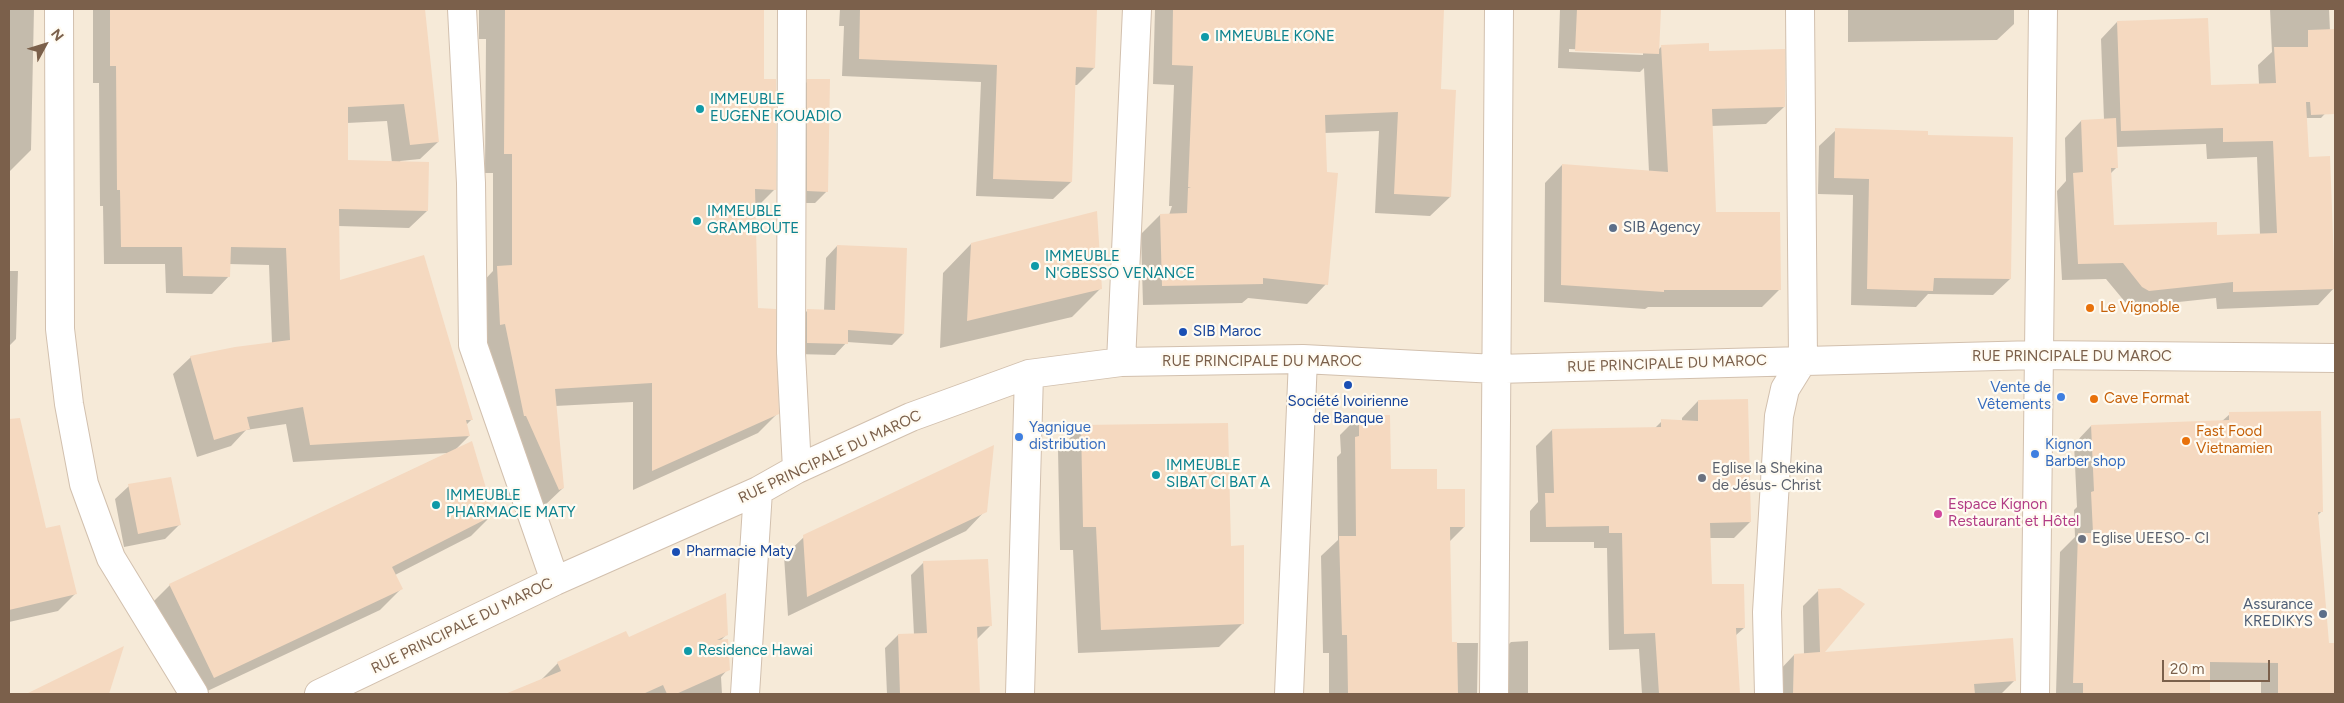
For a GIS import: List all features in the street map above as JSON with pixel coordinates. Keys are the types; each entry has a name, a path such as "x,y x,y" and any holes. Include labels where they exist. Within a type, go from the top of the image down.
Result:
{"street":[{"path":"59,9 60,329 68,404 84,484 111,558 194,694"},
{"path":"462,9 471,184 472,345 555,581"},
{"path":"792,9 791,343 797,469"},
{"path":"1121,362 1137,9"},
{"path":"1494,694 1499,9"},
{"path":"1769,694 1767,612 1778,416 1786,389 1803,360 1800,9"},
{"path":"2035,694 2037,355 2043,9"},
{"name":"RUE PRINCIPALE DU MAROC","path":"319,694 555,581 758,491 797,469 911,417 1029,374 1121,362 1303,360 1496,370 2037,355 2335,358"},
{"path":"1289,694 1303,360"},
{"path":"1020,694 1029,374"},
{"path":"745,694 758,491"}],"shaded area":[{"path":"9,9 2335,9 2335,694 9,694"}],"building":[{"path":"110,9 425,9 439,142 410,145 404,104 348,107 348,160 429,162 428,211 339,209 340,280 424,255 473,420 466,420 470,436 310,445 303,407 247,417 250,429 214,440 190,356 235,347 290,340 286,248 231,247 230,277 183,276 182,247 121,247 120,190 117,190 116,66 110,66"},
{"path":"505,9 764,9 764,79 776,79 776,190 755,189 758,308 776,309 779,414 652,471 652,383 555,389 564,488 559,490 526,416 524,416 505,324 500,325 497,266 512,265 512,154 504,154"},
{"path":"860,9 1097,9 1095,68 1076,67 1072,182 993,179 997,65 859,59"},
{"path":"1173,9 1444,9 1441,89 1456,90 1451,197 1394,194 1398,112 1325,115 1327,172 1338,173 1328,285 1263,278 1263,284 1162,286 1160,214 1187,213 1188,188 1191,187 1188,187 1193,66 1172,65"},
{"path":"1577,9 1661,9 1659,54 1575,51"},
{"path":"2208,18 2211,85 2276,83 2274,47 2308,47 2308,30 2335,29 2335,114 2311,115 2310,102 2306,102 2309,157 2330,156 2335,289 2233,292 2233,282 2149,291 2142,287 2123,263 2078,264 2073,173 2083,172 2081,120 2116,118 2118,168 2111,168 2114,225 2217,222 2217,235 2277,233 2273,141 2223,142 2223,128 2121,131 2117,21"},
{"path":"1709,43 1709,51 1785,49 1785,107 1712,109 1716,212 1780,212 1781,290 1664,290 1664,292 1561,285 1562,164 1668,172 1661,45"},
{"path":"807,79 830,79 828,192 807,191"},
{"path":"1835,128 1928,131 1928,135 2013,137 2011,279 1934,278 1933,291 1867,289 1869,179 1834,178"},
{"name":"IMMEUBLE N'GBESSO VENANCE","path":"1097,211 1102,289 967,321 971,243"},
{"path":"837,245 907,248 904,334 848,330 848,344 807,343 807,309 835,310"},
{"path":"1748,399 1751,522 1710,523 1712,584 1744,584 1745,628 1736,628 1740,694 1659,694 1655,633 1624,634 1622,533 1609,533 1609,526 1546,527 1545,493 1554,493 1552,429 1661,427 1661,419 1698,421 1698,400"},
{"path":"2321,411 2323,512 2318,512 2329,643 2335,643 2335,694 2278,694 2278,663 2210,662 2210,694 2083,694 2083,683 2073,683 2078,533 2093,533 2091,492 2094,491 2091,425 2229,420 2229,412"},
{"path":"1359,415 1390,415 1391,469 1437,469 1437,489 1465,489 1465,527 1450,527 1452,642 1457,642 1458,694 1348,694 1347,635 1342,635 1339,536 1356,536 1355,437 1359,436"},
{"path":"20,418 46,528 60,525 77,594 9,610 9,419"},
{"path":"1228,423 1231,546 1244,545 1244,624 1101,630 1096,527 1083,527 1081,425"},
{"path":"472,441 494,515 392,567 403,589 214,678 169,584"},
{"path":"994,445 987,512 807,597 803,535"},
{"path":"171,477 181,525 138,534 128,484"},
{"path":"988,559 992,626 977,627 980,694 900,694 898,634 927,633 923,561"},
{"path":"1840,588 1865,604 1825,652 2013,638 2016,681 1974,684 1975,694 1793,694 1794,654 1820,652 1818,589"},
{"path":"726,593 728,635 717,640 728,639 730,670 676,694 667,694 663,685 643,694 505,694 561,671 557,662 626,631 629,637"},
{"path":"124,646 109,694 26,694"}],"place":[{"name":"IMMEUBLE KONE","path":"1205,37"},
{"name":"IMMEUBLE EUGENE KOUADIO","path":"700,109"},
{"name":"IMMEUBLE GRAMBOUTE","path":"697,221"},
{"name":"SIB Agency","path":"1613,228"},
{"name":"IMMEUBLE N'GBESSO VENANCE","path":"1035,266"},
{"name":"Le Vignoble","path":"2090,308"},
{"name":"SIB Maroc","path":"1183,332"},
{"name":"Société Ivoirienne de Banque","path":"1348,385"},
{"name":"Vente de Vêtements","path":"2061,397"},
{"name":"Cave Format","path":"2094,399"},
{"name":"Yagnigue distribution","path":"1019,437"},
{"name":"Fast Food Vietnamien","path":"2186,441"},
{"name":"Kignon Barber shop","path":"2035,454"},
{"name":"IMMEUBLE SIBAT CI BAT A","path":"1156,475"},
{"name":"Eglise la Shekina de Jésus- Christ","path":"1702,478"},
{"name":"IMMEUBLE PHARMACIE MATY","path":"436,505"},
{"name":"Espace Kignon Restaurant et Hôtel","path":"1938,514"},
{"name":"Eglise UEESO- CI","path":"2082,539"},
{"name":"Pharmacie Maty","path":"676,552"},
{"name":"Assurance KREDIKYS","path":"2323,614"},
{"name":"Residence Hawai","path":"688,651"}]}
